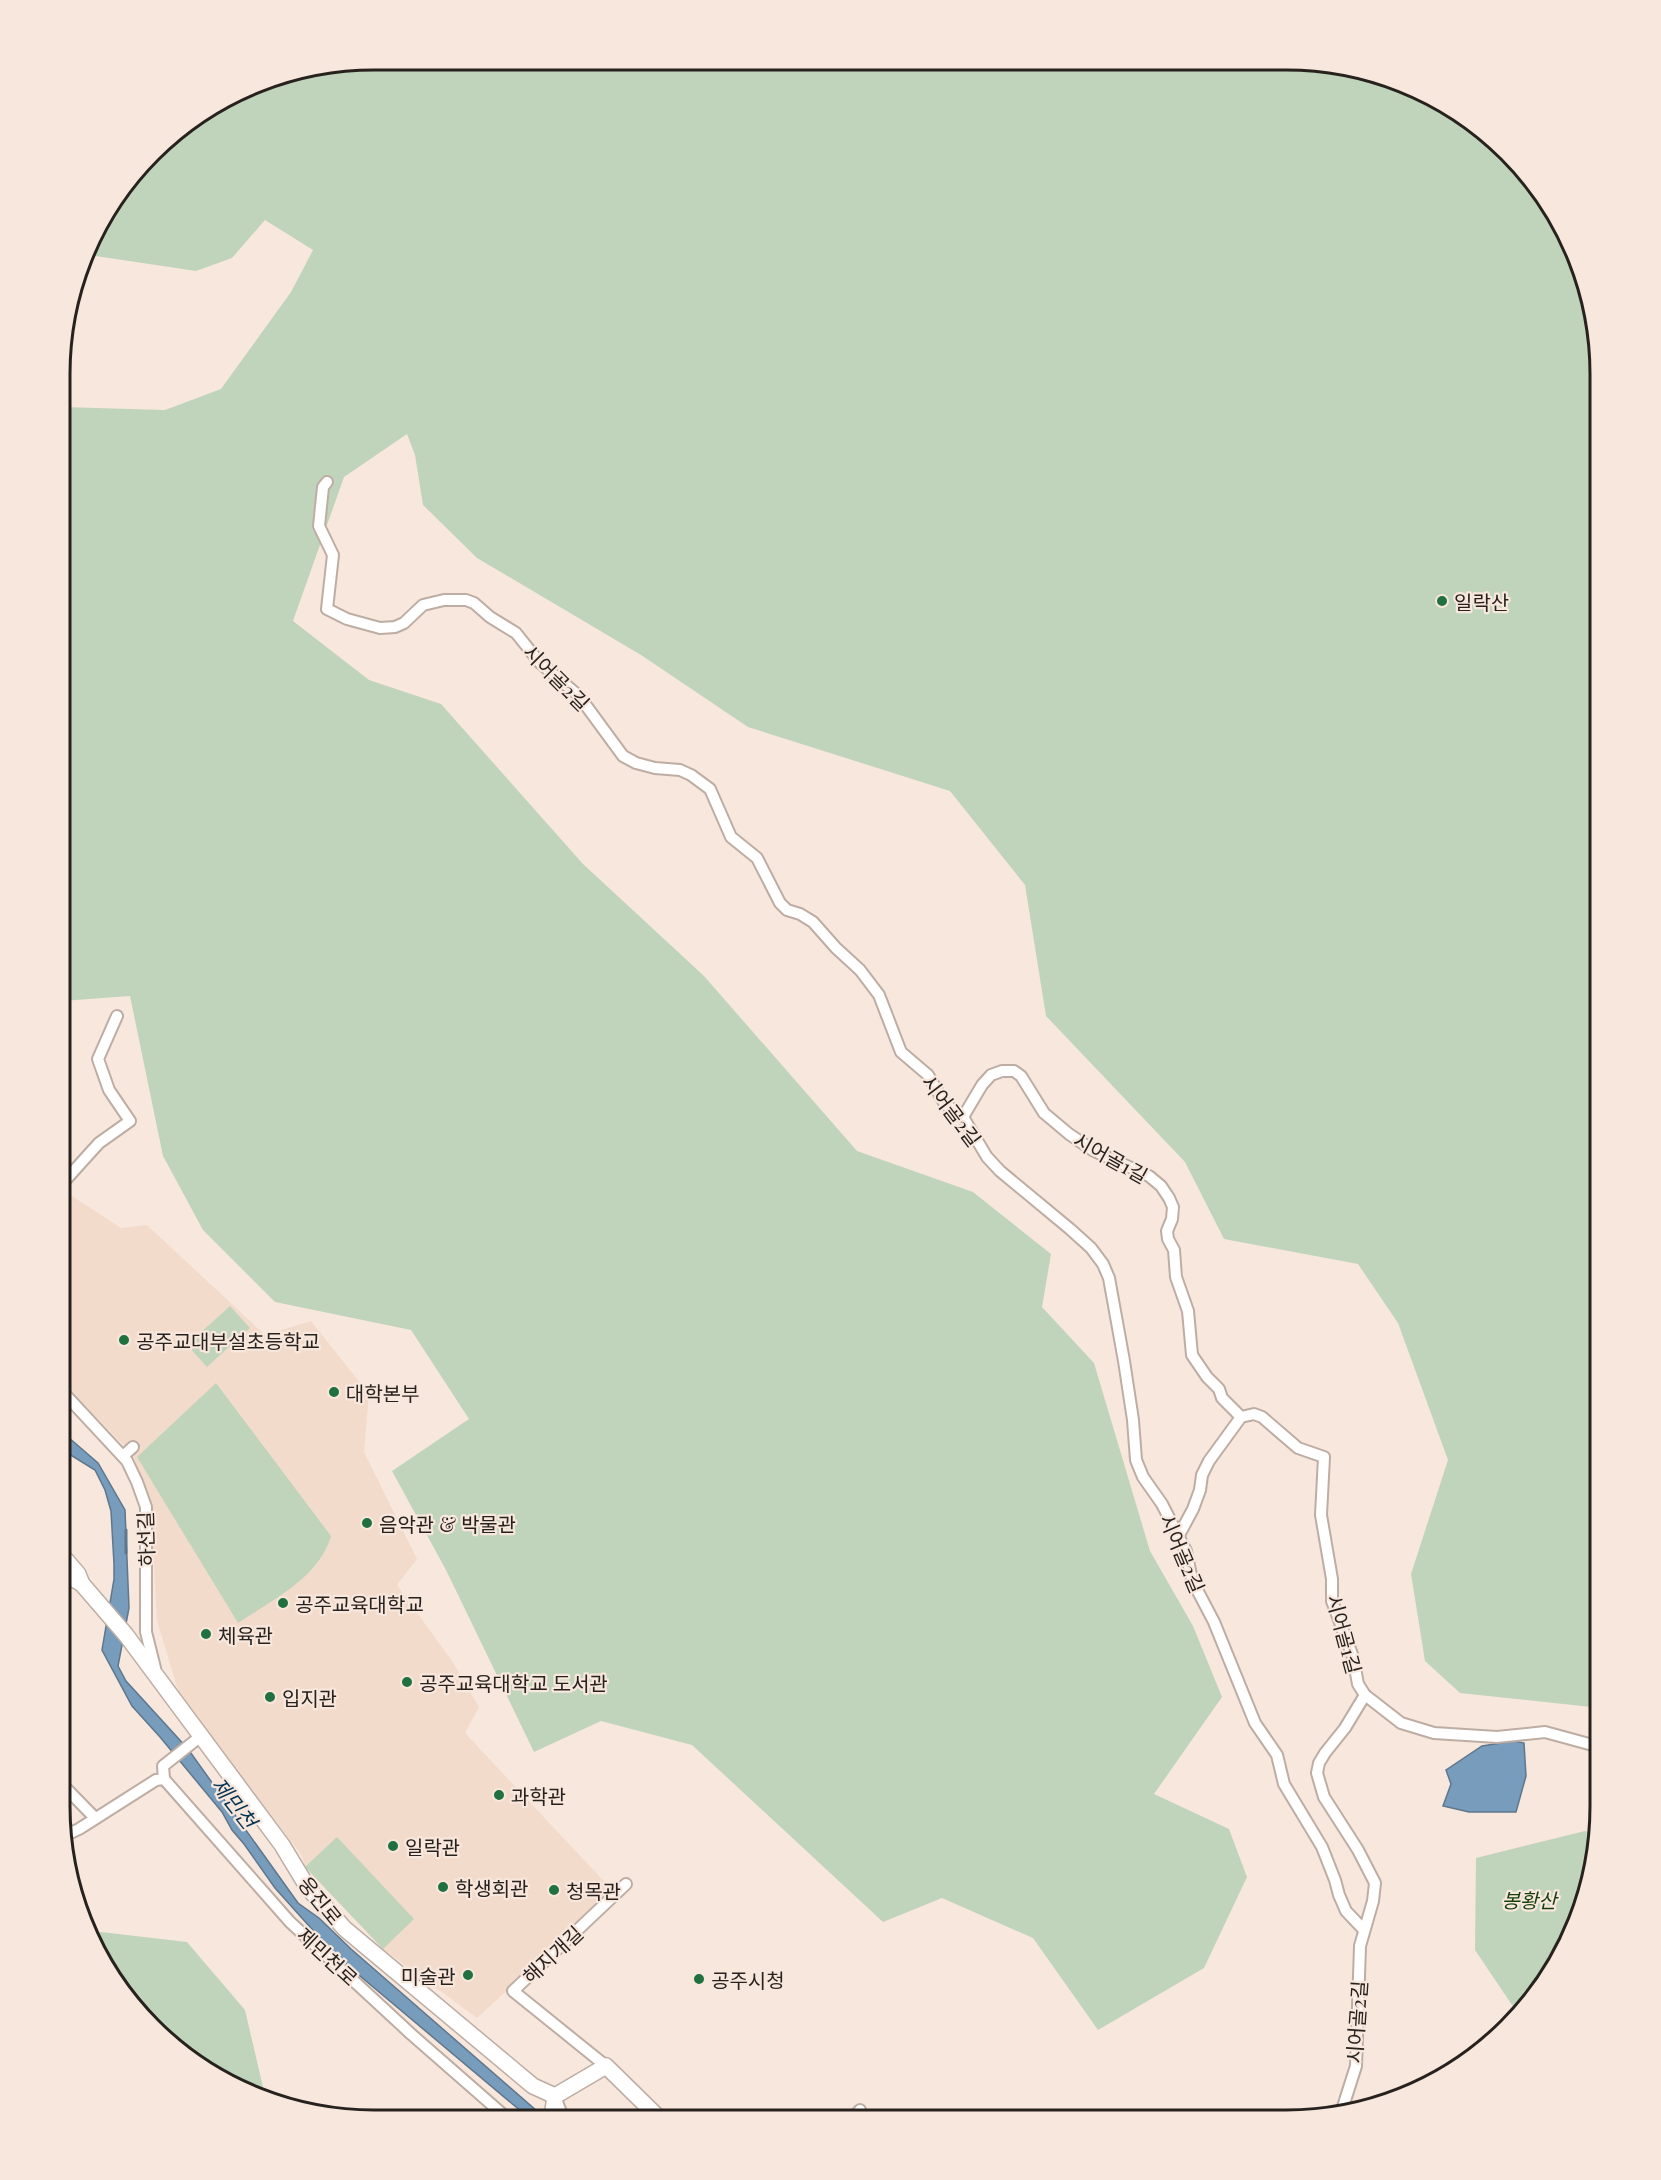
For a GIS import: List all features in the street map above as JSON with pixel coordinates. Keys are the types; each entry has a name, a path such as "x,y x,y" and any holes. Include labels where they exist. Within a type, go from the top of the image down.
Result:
{"main road":[{"path":"70,1564 82,1584"},
{"path":"70,1577 82,1584"},
{"name":"웅진로","path":"82,1584 126,1635 282,1845 308,1888 345,1929 533,2086 555,2096"},
{"path":"553,2110 555,2096 606,2066 651,2110"}],"street":[{"name":"시어골2길","path":"327,482 323,487 319,526 333,555 327,609 364,625 380,628 395,627 410,618 423,605 444,600 466,600 474,603 489,617 516,633 540,663 579,696 623,756 636,763 655,768 680,770 712,790 731,837 757,858 780,903 787,910 800,914 813,922 860,970 879,995 901,1052 928,1075 945,1104 963,1117 987,1157 1000,1171 1084,1242 1103,1264 1109,1278 1124,1361 1133,1420 1136,1460 1143,1477 1162,1504 1186,1551 1192,1580 1214,1622 1255,1723 1277,1755 1284,1784 1322,1846 1346,1911 1364,1930"},
{"path":"70,1175 99,1143 130,1121 109,1090 98,1059 117,1016"},
{"name":"시어골1길","path":"963,1117 982,1084 991,1075 1002,1071 1014,1071 1021,1076 1044,1113 1069,1134 1094,1151 1149,1176 1161,1186 1173,1207 1172,1219 1167,1231 1168,1239 1174,1250 1176,1277 1188,1311 1192,1355 1207,1377 1219,1389 1222,1398 1240,1417 1254,1414 1262,1417 1298,1448 1324,1457 1321,1515 1332,1579 1332,1601 1353,1657 1358,1684 1365,1695 1401,1723 1434,1733 1497,1737 1545,1732 1590,1744"},
{"name":"하선길","path":"70,1400 123,1456 137,1482 146,1507 146,1632 150,1655 158,1679"},
{"path":"1178,1537 1193,1509 1200,1490 1202,1475 1209,1461 1240,1417"},
{"path":"123,1456 133,1448"},
{"name":"시어골2길","path":"1344,2104 1356,2066 1360,1946 1373,1902 1375,1883 1358,1850 1324,1797 1317,1773 1319,1763 1325,1753 1346,1728 1365,1695"},
{"path":"72,1832 156,1780 164,1779 163,1766 201,1736"},
{"name":"제민천로","path":"164,1779 291,1922 411,2034 498,2110"},
{"path":"70,1792 95,1818"},
{"name":"해지개길","path":"606,2066 513,1990 626,1884"},
{"path":"555,2096 560,2110"}],"shaded area":[{"name":"공주교육대학교","path":"70,1195 121,1228 147,1225 265,1335 311,1321 369,1394 364,1452 417,1559 397,1585 452,1661 479,1707 465,1733 614,1892 477,2018 383,1949 305,1867 302,1856 179,1693 157,1621 151,1510 133,1455 70,1390"}],"green space":[{"path":"355,71 1306,71 1365,81 1421,102 1472,133 1515,174 1550,222 1567,258 1585,315 1590,355 1590,1707 1460,1693 1425,1661 1411,1574 1448,1460 1398,1323 1358,1264 1224,1239 1185,1162 1046,1016 1025,885 950,791 748,727 641,655 477,558 423,505 415,455 407,434 344,477 293,621 369,680 441,704 583,864 704,976 857,1151 973,1192 1051,1254 1042,1307 1094,1363 1150,1551 1193,1626 1222,1697 1154,1794 1229,1829 1247,1877 1204,1968 1098,2030 1033,1938 942,1898 883,1922 692,1745 601,1721 534,1752 446,1570 392,1471 469,1419 411,1330 275,1302 203,1230 163,1156 130,996 70,1000 70,407 165,410 221,389 291,292 313,250 265,220 232,258 196,271 95,256 111,222 133,189 189,133 222,111 258,94 315,76"},
{"path":"230,1306 250,1328 207,1367 187,1345"},
{"path":"216,1383 331,1536 325,1551 305,1576 293,1587 238,1623 137,1457"},
{"name":"봉황산","path":"1585,1831 1589,1832 1585,1865 1567,1922 1550,1957 1528,1991 1514,2007 1475,1950 1476,1858"},
{"path":"337,1837 414,1919 383,1949 305,1867"},
{"path":"99,1933 187,1942 245,2010 263,2088 222,2069 174,2034 133,1991"}],"water":[{"name":"제민천","path":"70,1439 98,1463 125,1510 129,1608 118,1666 126,1681 188,1749 298,1903 319,1918 351,1949 536,2110 520,2110 335,1955 275,1888 232,1830 222,1812 132,1706 102,1650 114,1579 114,1564 111,1511 105,1490 95,1470 70,1455"},
{"path":"1514,1741 1524,1743 1526,1776 1516,1812 1469,1812 1443,1806 1451,1784 1446,1770 1482,1746"}],"waterway":[{"name":"제민천","path":"126,1530 126,1553"}],"place":[{"name":"일락산","path":"1442,601"},
{"name":"공주교대부설초등학교","path":"124,1340"},
{"name":"대학본부","path":"334,1392"},
{"name":"음악관 & 박물관","path":"367,1523"},
{"name":"공주교육대학교","path":"283,1603"},
{"name":"체육관","path":"206,1634"},
{"name":"공주교육대학교 도서관","path":"407,1682"},
{"name":"입지관","path":"270,1697"},
{"name":"과학관","path":"499,1795"},
{"name":"일락관","path":"393,1846"},
{"name":"학생회관","path":"443,1887"},
{"name":"청목관","path":"554,1890"},
{"name":"미술관","path":"468,1975"},
{"name":"공주시청","path":"699,1979"}]}
